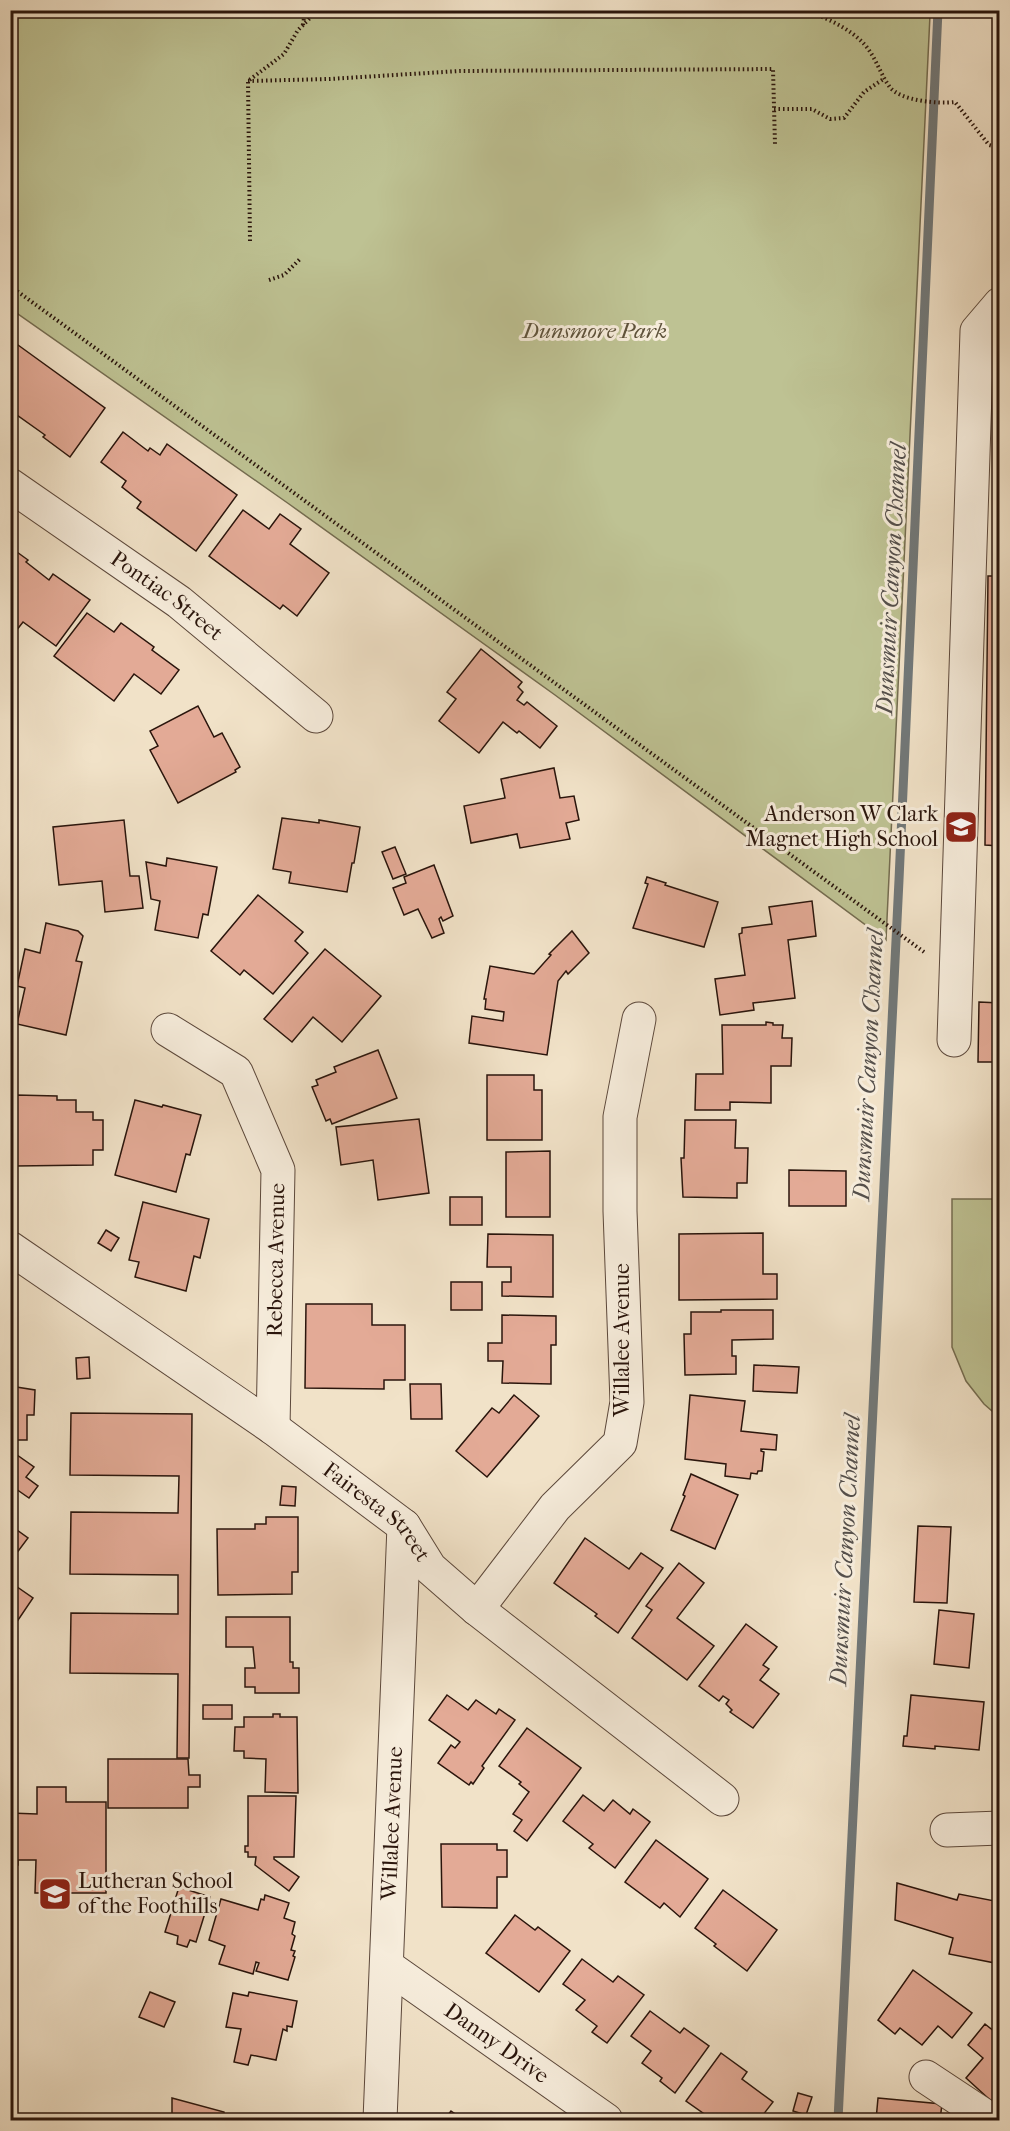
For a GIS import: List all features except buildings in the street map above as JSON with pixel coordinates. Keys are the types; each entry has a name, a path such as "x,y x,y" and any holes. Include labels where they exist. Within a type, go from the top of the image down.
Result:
{"street":[{"path":"954,1040 976,331 999,304"},
{"name":"Pontiac Street","path":"10,485 179,602 316,716"},
{"name":"Willalee Avenue","path":"477,1609 555,1507 620,1443 627,1402 620,1117 639,1019"},
{"name":"Rebecca Avenue","path":"168,1030 236,1072 278,1170 273,1428"},
{"name":"Fairesta Street","path":"10,1248 273,1428 404,1526 430,1568 477,1609 722,1799"},
{"name":"Willalee Avenue","path":"380,2121 404,1526"},
{"path":"947,1830 999,1828"},
{"name":"Danny Drive","path":"387,1966 606,2121"},
{"path":"926,2077 991,2121"}],"path":[{"path":"303,26 304,10"},
{"path":"248,81 284,54 303,26 318,10"},
{"path":"804,10 848,30 856,37 877,61 890,87 900,95 923,101 955,102 989,145 999,148"},
{"path":"248,81 329,79 460,71 773,69 775,144"},
{"path":"774,109 812,109 830,119 843,118 864,92 885,78"},
{"path":"248,81 250,240"},
{"path":"269,280 284,275 301,258"},
{"path":"10,286 929,956"}],"green space":[{"name":"Dunsmore Park","path":"11,10 923,10 930,15 886,940 555,695 289,504 11,309"},
{"path":"952,1199 999,1199 999,1417 984,1404 966,1381 952,1347"}],"waterway":[{"name":"Dunsmuir Canyon Channel","path":"838,2120 899,880 938,10"}],"place":[{"name":"Anderson W Clark Magnet High School","path":"961,827"},
{"name":"Lutheran School of the Foothills","path":"55,1894"}]}
